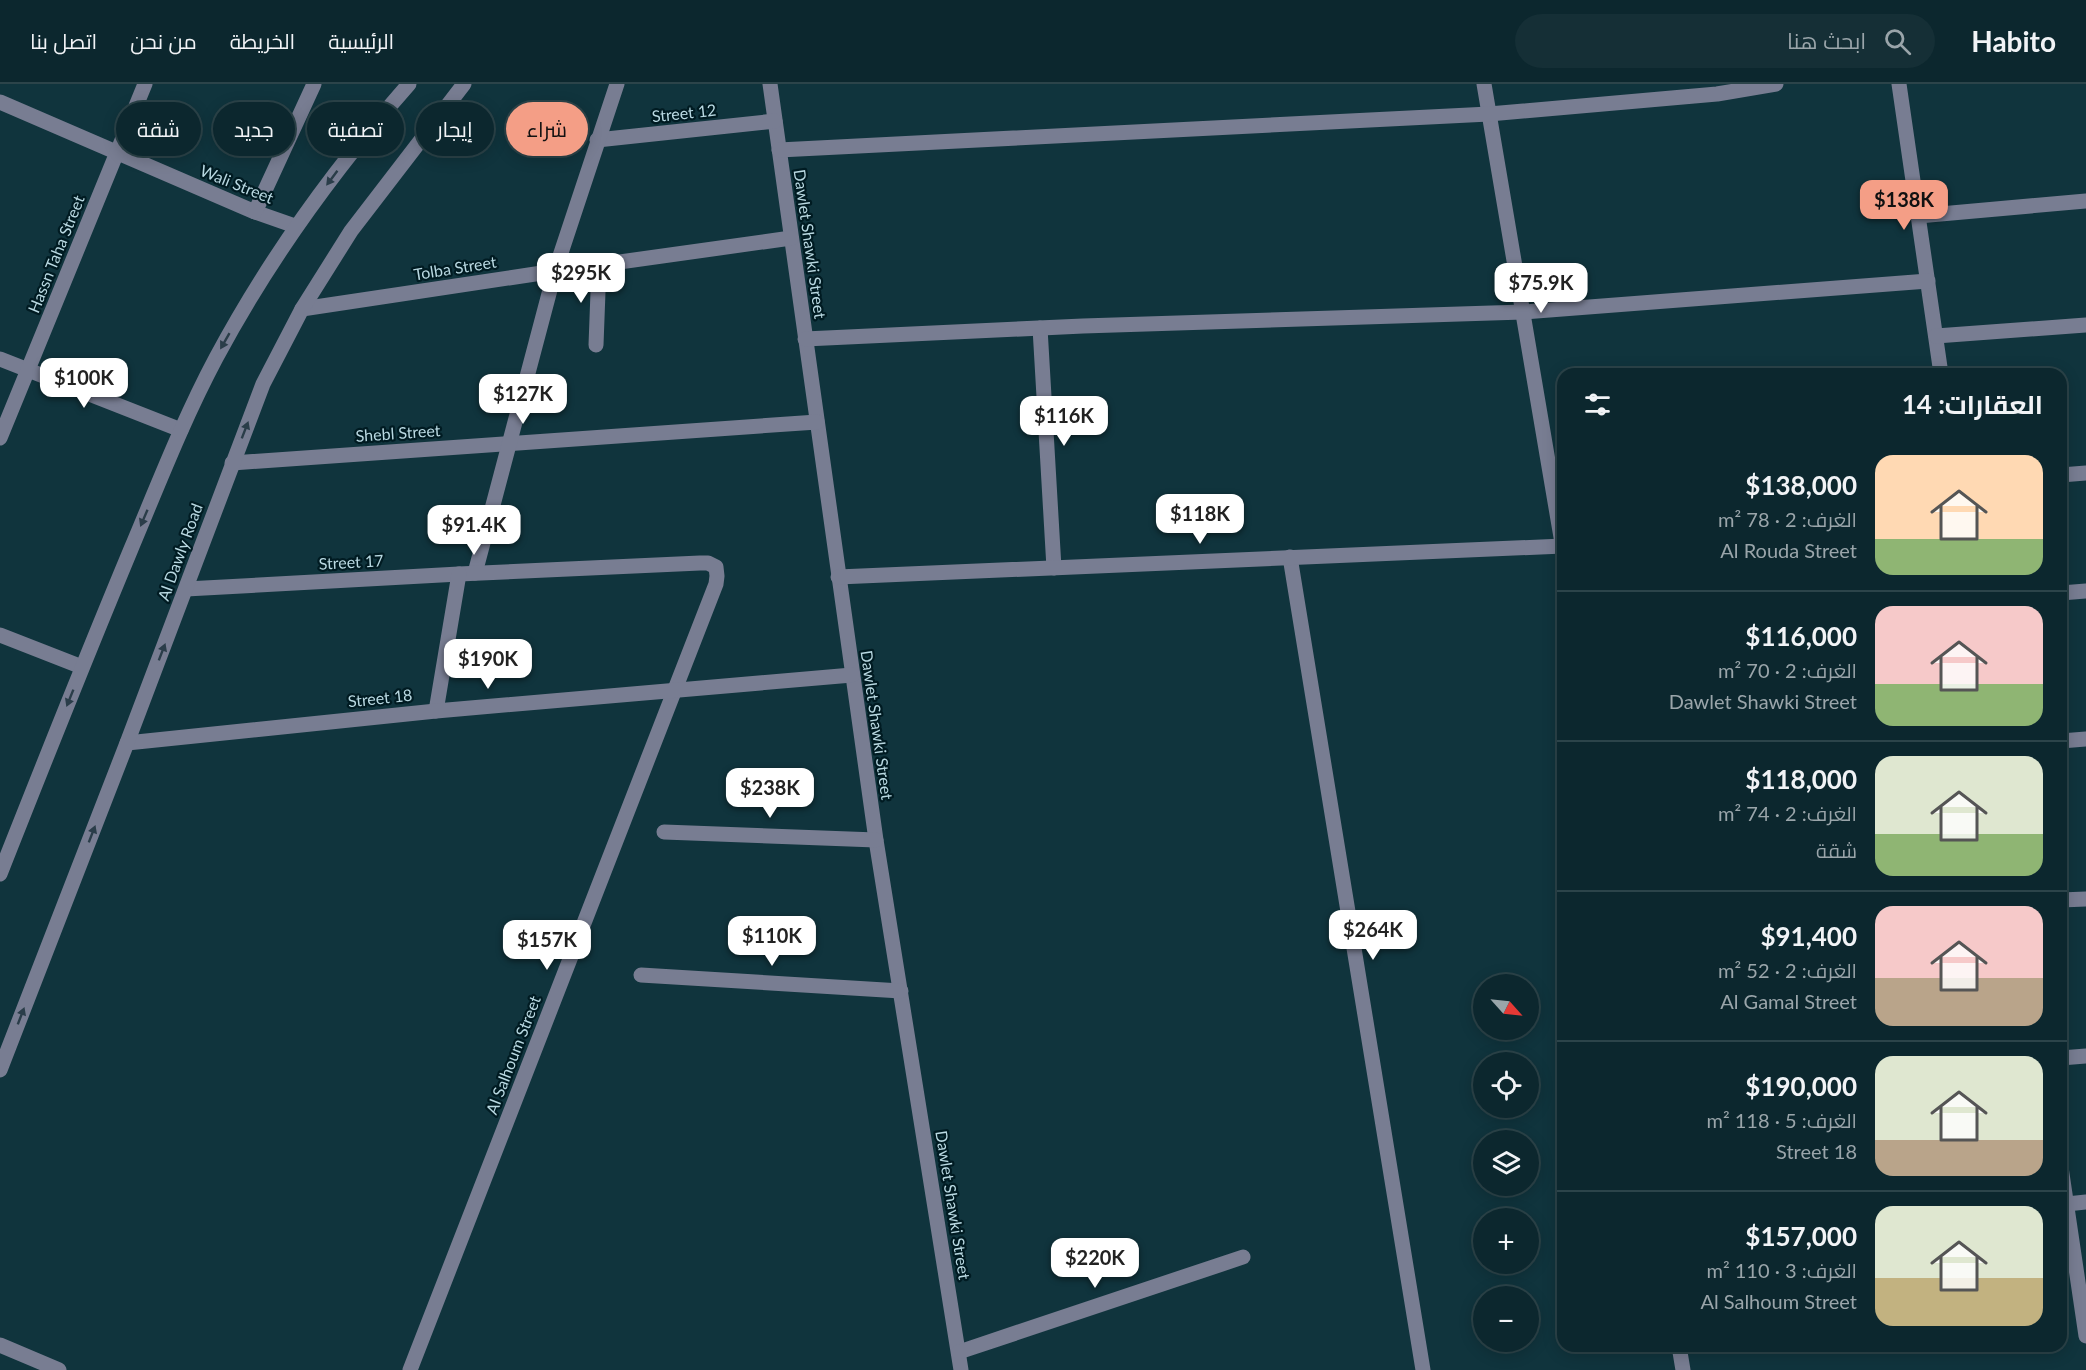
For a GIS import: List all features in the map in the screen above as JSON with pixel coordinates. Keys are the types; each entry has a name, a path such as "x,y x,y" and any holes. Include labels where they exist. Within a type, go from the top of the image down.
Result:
{"street":[{"name":"Hassn Taha Street","path":"137,102 144,84"},
{"path":"255,212 314,84"},
{"path":"0,874 82,667 181,430 226,340 296,226 364,134 409,84"},
{"name":"Al Dawly Road","path":"0,1070 263,384 302,309 351,231 464,84"},
{"path":"475,573 555,271 617,84"},
{"name":"Dawlet Shawki Street","path":"770,84 876,840 961,1370"},
{"path":"1484,84 1557,512"},
{"path":"779,150 1489,114 1717,94 1776,84"},
{"path":"1899,84 1940,368"},
{"name":"Wali Street","path":"0,102 116,152"},
{"name":"Street 12","path":"597,140 775,122"},
{"name":"Hassn Taha Street","path":"0,438 116,152"},
{"name":"Wali Street","path":"125,156 255,212 296,226"},
{"path":"1918,216 2086,201"},
{"name":"Tolba Street","path":"302,309 792,238"},
{"path":"596,345 599,265"},
{"path":"805,339 1040,328 1523,312 1928,281"},
{"path":"1936,336 2086,325"},
{"path":"1040,328 1054,568"},
{"path":"0,358 181,430"},
{"name":"Shebl Street","path":"232,463 817,422"},
{"path":"2067,475 2086,473"},
{"path":"838,577 1557,547"},
{"path":"1290,557 1423,1370"},
{"name":"Street 17","path":"186,589 708,562 716,567 716,584"},
{"path":"436,711 459,574"},
{"name":"Al Salhoum Street","path":"410,1370 716,584"},
{"path":"2067,593 2086,591"},
{"path":"0,635 82,667"},
{"name":"Street 18","path":"127,743 436,711 852,675"},
{"path":"2067,741 2086,739"},
{"path":"664,832 876,840"},
{"path":"2067,900 2086,899"},
{"path":"641,975 900,991"},
{"path":"2067,1058 2086,1056"},
{"path":"2086,1202 2067,1204 2086,1336"},
{"path":"958,1352 1243,1257"},
{"path":"0,1345 54,1369"},
{"path":"1680,1352 1683,1370"}]}
